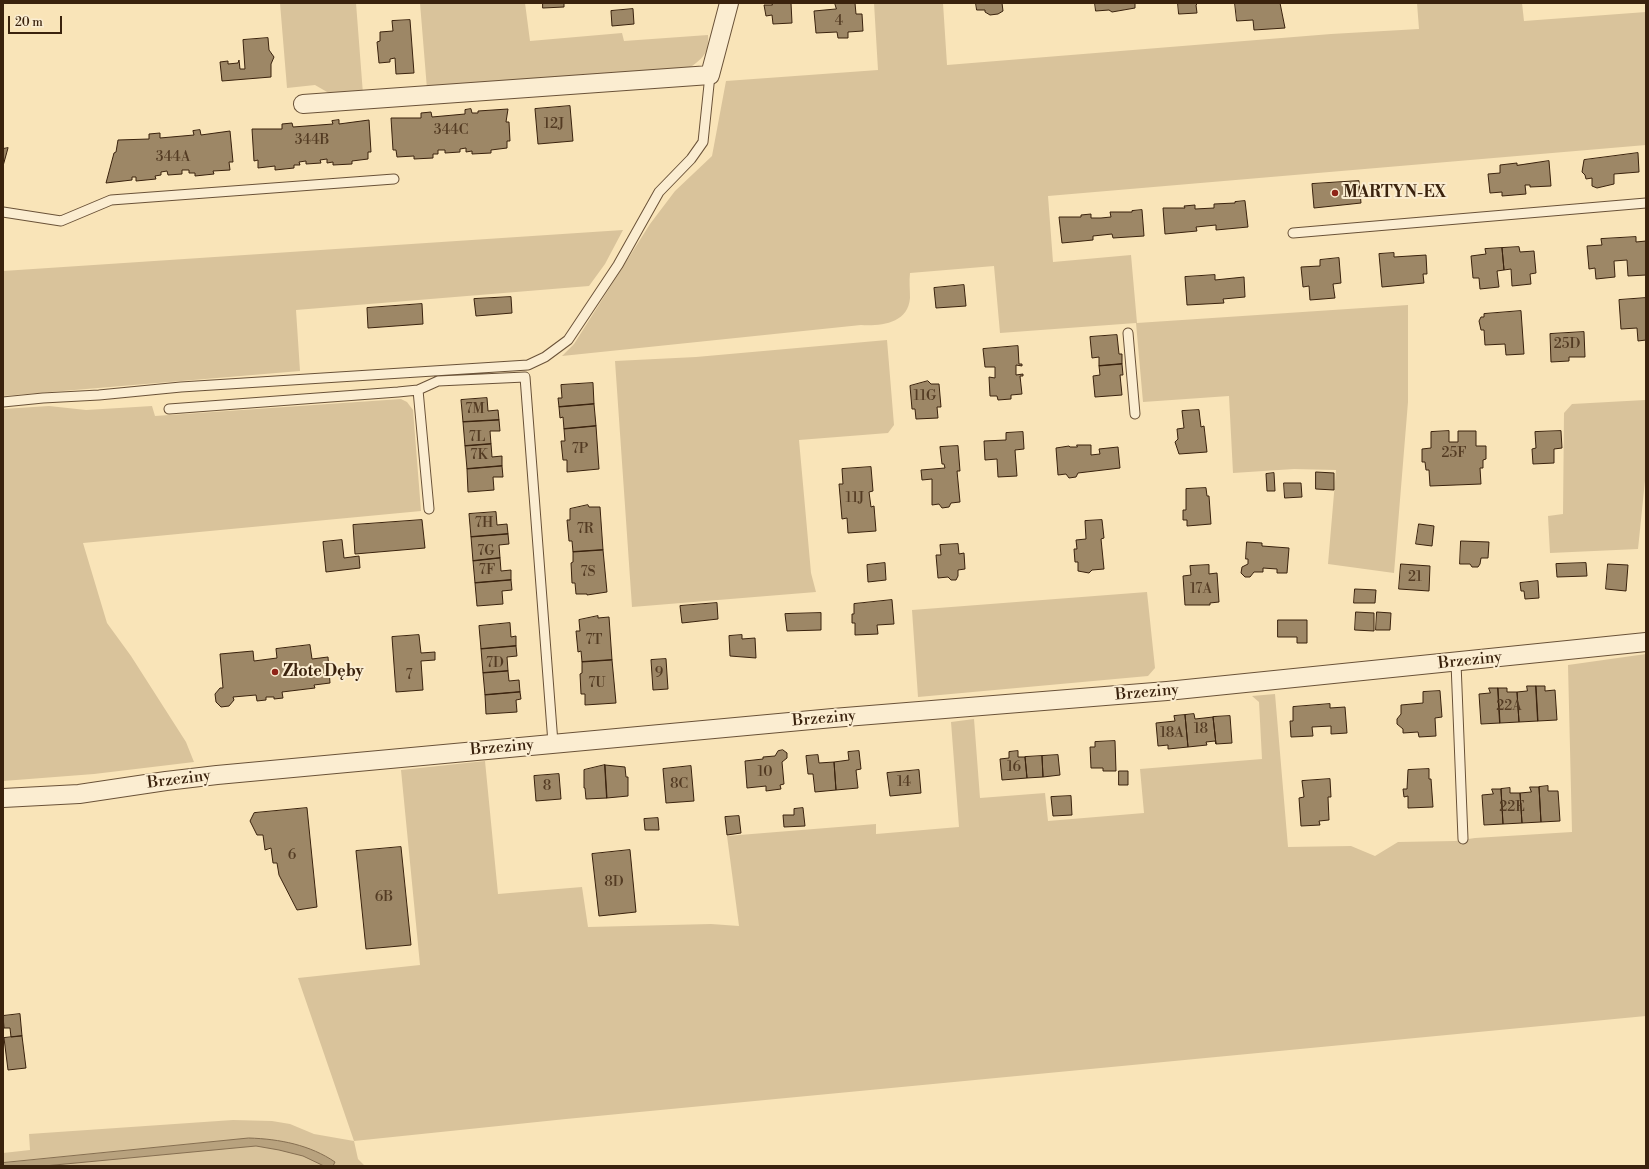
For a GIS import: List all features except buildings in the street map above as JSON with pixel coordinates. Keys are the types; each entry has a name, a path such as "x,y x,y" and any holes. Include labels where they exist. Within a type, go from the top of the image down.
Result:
{"street":[{"path":"303,104 710,75 729,3"},
{"name":"Brzeziny","path":"3,798 79,794 188,778 825,718 1167,692 1646,642"}],"lane":[{"path":"3,402 99,395 181,386 528,365 545,358 568,340 618,265 659,192 691,159 703,142 710,75"},
{"path":"3,212 61,221 111,200 394,179"},
{"path":"1293,233 1646,203"},
{"path":"1128,333 1135,414"},
{"path":"169,409 418,390 438,381 525,377 553,743"},
{"path":"418,390 429,509"},
{"path":"1456,663 1463,839"}],"shaded area":[{"path":"280,3 356,3 363,94 334,96 315,85 287,88"},
{"path":"420,3 525,3 530,41 622,33 624,41 708,35 708,41 704,55 698,62 688,69 427,89"},
{"path":"874,3 943,3 947,65 1331,34 1419,29 1417,3 1522,3 1524,21 1646,12 1646,145 1048,196 1053,262 1131,255 1137,323 1408,305 1408,402 1394,573 1328,564 1336,470 1294,469 1233,473 1229,396 1143,402 1136,323 1000,333 994,266 910,273 910,298 908,307 899,318 884,324 861,325 562,356 574,344 650,224 675,191 712,156 726,81 878,70"},
{"path":"623,230 605,264 589,286 296,310 300,371 3,396 3,271"},
{"path":"887,340 894,425 888,433 799,440 811,573 816,592 632,607 615,361 696,357"},
{"path":"401,399 407,402 413,410 421,511 83,543 107,623 131,656 186,742 194,762 94,774 3,781 3,409 49,406 86,410 152,406 155,416"},
{"path":"1645,400 1646,471 1638,549 1550,553 1548,516 1563,514 1564,413 1572,404"},
{"path":"1147,592 1155,668 1148,676 918,697 912,610"},
{"path":"1646,654 1646,1016 566,1119 354,1141 298,978 420,965 401,770 485,761 498,894 582,887 588,927 711,924 739,926 727,836 876,824 876,834 959,827 951,722 974,719 980,798 1045,793 1048,821 1144,813 1140,769 1262,759 1259,702 1252,696 1275,694 1288,847 1351,846 1375,856 1398,842 1455,841 1475,838 1572,832 1568,665"},
{"path":"233,1120 272,1121 290,1124 314,1134 354,1141 358,1159 365,1166 3,1166 3,1153 30,1150 29,1134"},
{"path":"249,1138 272,1140 305,1147 335,1162 333,1166 324,1166 303,1156 256,1146 44,1166 3,1166 3,1163"}],"place":[{"name":"MARTYN-EX","path":"1335,193"},
{"name":"Złote Dęby","path":"275,672"}]}
